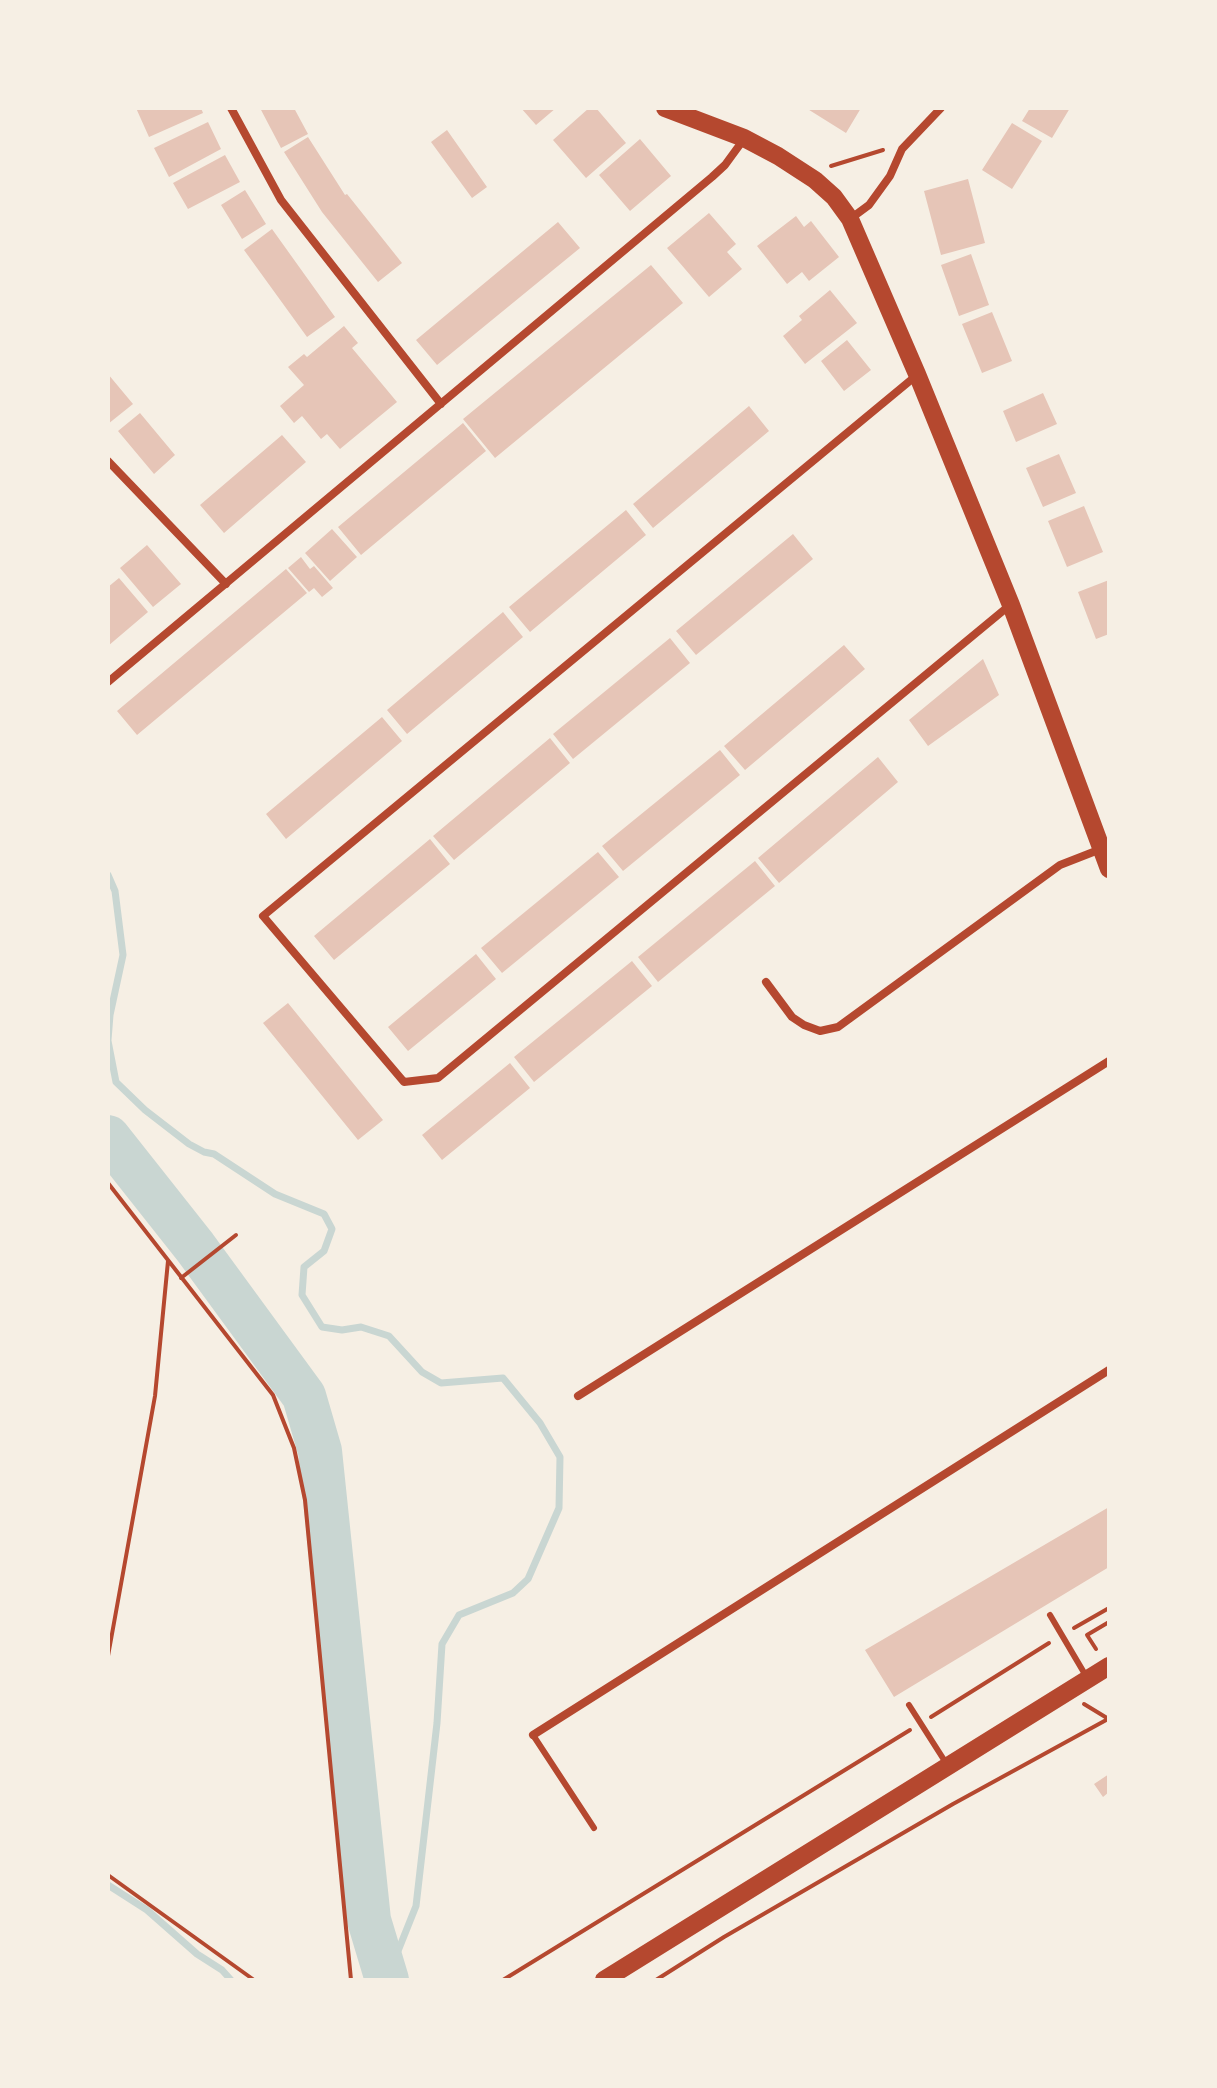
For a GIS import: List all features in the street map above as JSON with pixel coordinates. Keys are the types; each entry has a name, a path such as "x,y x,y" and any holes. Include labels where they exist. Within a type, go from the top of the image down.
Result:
{"main road":[{"path":"665,108 744,138 805,172 834,197 850,219 1011,605 1109,869"},
{"path":"604,1980 1109,1666"}],"street":[{"path":"231,108 281,200 441,404"},
{"path":"850,219 869,205 890,176 902,149 941,108"},
{"path":"108,682 712,177 725,165 744,138"},
{"path":"917,374 263,916 404,1082 438,1078 1011,605"},
{"path":"108,461 226,584"},
{"path":"766,982 792,1017 804,1025 820,1031 838,1027 1060,865 1101,849"},
{"path":"578,1396 1109,1061"},
{"path":"533,1735 1109,1370"}],"lane":[{"path":"1050,1615 1088,1679"},
{"path":"909,1705 948,1766"},
{"path":"533,1735 594,1828"}],"path":[{"path":"828,167 884,150 902,149"},
{"path":"108,1183 273,1395 294,1448 305,1500 351,1980"},
{"path":"181,1278 236,1235"},
{"path":"108,1656 155,1396 168,1261"},
{"path":"503,1980 1109,1608"},
{"path":"1087,1635 1109,1622"},
{"path":"656,1980 940,1812 1108,1719"},
{"path":"108,1875 254,1980"}],"building":[{"path":"136,108 201,108 203,113 149,137"},
{"path":"260,108 294,108 308,134 281,148"},
{"path":"521,108 556,108 536,125"},
{"path":"589,108 596,108 626,143 586,178 553,140"},
{"path":"806,108 861,108 846,133"},
{"path":"1030,108 1070,108 1052,138 1022,121"},
{"path":"208,122 221,149 169,177 154,148"},
{"path":"1012,123 1042,141 1012,189 982,170"},
{"path":"447,130 487,187 472,198 431,142"},
{"path":"308,137 345,195 402,263 378,282 322,212 284,152"},
{"path":"640,139 671,176 630,211 599,175"},
{"path":"225,155 240,182 188,209 173,183"},
{"path":"968,179 985,243 941,255 924,191"},
{"path":"245,190 266,224 242,239 221,205"},
{"path":"709,213 736,244 727,252 742,269 709,297 667,248"},
{"path":"796,216 804,227 811,221 839,257 809,281 802,272 787,284 757,246"},
{"path":"558,222 580,248 437,365 416,340"},
{"path":"272,229 335,317 307,337 244,250"},
{"path":"971,254 989,305 959,316 941,265"},
{"path":"651,265 683,303 495,458 463,419"},
{"path":"830,290 857,323 805,364 783,336 802,320 799,316"},
{"path":"992,312 1012,361 982,373 962,324"},
{"path":"344,326 358,343 352,348 397,402 340,449 327,434 321,439 302,416 294,423 280,406 304,385 288,367 304,354 307,357"},
{"path":"847,340 871,370 844,391 821,361"},
{"path":"108,374 133,404 108,424"},
{"path":"1043,393 1057,424 1016,442 1003,411"},
{"path":"749,406 769,431 653,528 633,504"},
{"path":"140,413 175,455 154,474 118,431"},
{"path":"463,423 486,451 361,555 338,527"},
{"path":"282,435 306,462 224,533 200,505"},
{"path":"1059,454 1076,493 1043,507 1026,468"},
{"path":"1084,506 1103,552 1067,567 1048,521"},
{"path":"626,510 646,535 530,632 509,607"},
{"path":"332,529 357,557 330,581 305,553"},
{"path":"793,534 813,559 696,655 676,631"},
{"path":"147,545 181,584 153,607 120,568"},
{"path":"301,557 310,569 314,566 333,588 322,597 314,588 309,592 288,568"},
{"path":"286,569 307,593 137,735 117,711"},
{"path":"119,578 148,612 108,646 108,587"},
{"path":"1109,580 1109,634 1096,639 1078,592"},
{"path":"503,612 523,637 407,734 387,710"},
{"path":"670,638 690,663 573,759 553,734"},
{"path":"844,645 865,669 745,770 724,746"},
{"path":"983,659 999,695 928,746 909,720"},
{"path":"382,717 402,741 286,839 266,814"},
{"path":"550,738 570,763 454,860 433,836"},
{"path":"720,750 740,775 623,871 602,846"},
{"path":"878,757 898,782 779,883 758,858"},
{"path":"430,839 450,864 334,960 314,936"},
{"path":"598,852 619,877 502,973 481,948"},
{"path":"755,861 775,886 658,982 638,957"},
{"path":"476,954 496,979 408,1051 388,1027"},
{"path":"632,961 652,986 534,1082 514,1057"},
{"path":"288,1003 383,1120 358,1140 263,1023"},
{"path":"510,1063 530,1088 442,1160 422,1135"},
{"path":"1109,1507 1109,1567 894,1697 865,1650"},
{"path":"1109,1774 1109,1792 1103,1797 1094,1784"}],"waterway":[{"path":"108,875 115,891 123,955 108,1040"},
{"path":"108,1041 116,1082 145,1110 189,1144 214,1154 275,1194 324,1214 332,1229 324,1251 304,1267 302,1295 322,1327 342,1330 361,1327 389,1336 422,1372 441,1383 503,1378 540,1423 560,1457 559,1508 528,1579 513,1593 459,1615 442,1644 437,1723 416,1906 398,1951 383,1968"},
{"path":"108,1137 195,1247 304,1396 320,1451 369,1920 387,1980"},
{"path":"108,1885 147,1910 231,1980"}]}
